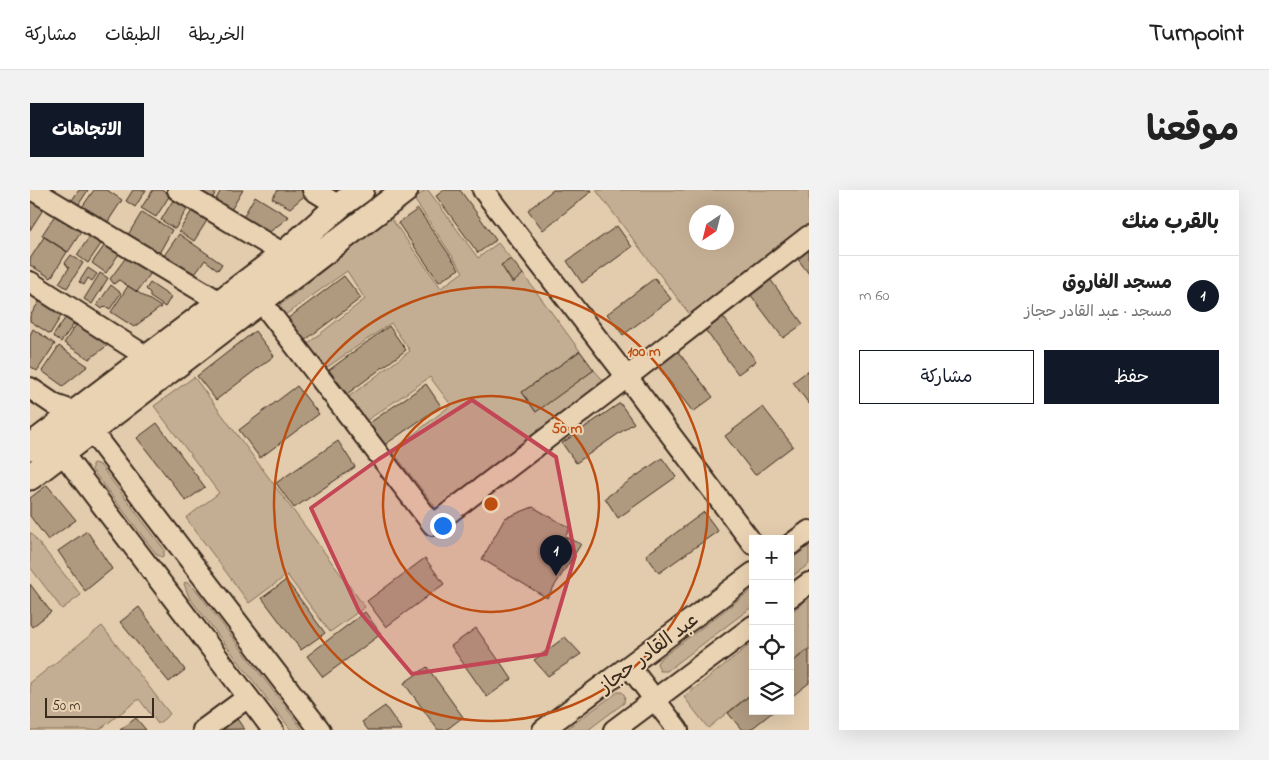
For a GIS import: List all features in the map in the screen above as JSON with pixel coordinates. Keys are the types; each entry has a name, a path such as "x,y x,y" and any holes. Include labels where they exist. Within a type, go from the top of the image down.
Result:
{"main road":[{"path":"30,477 47,444 74,416 147,357 284,254 339,206 361,190"},
{"path":"74,416 260,300 404,190"}],"street":[{"path":"33,190 220,302"},
{"path":"178,190 284,254"},
{"path":"313,190 339,206"},
{"path":"483,190 749,539"},
{"path":"260,300 433,525 809,236"},
{"path":"30,282 147,357"},
{"path":"30,388 74,416 320,730"},
{"path":"74,416 47,444 273,730"},
{"path":"794,542 809,531"},
{"name":"عبد القادر حجاز","path":"543,730 749,576"},
{"path":"794,594 809,583"},
{"path":"614,730 749,629"},
{"path":"629,666 678,730"},
{"path":"203,730 248,697"}],"highlighted area":[{"path":"472,400 556,457 575,556 546,654 412,674 359,611 311,508 379,459"}],"shaded area":[{"path":"428,190 478,258 498,243 511,259 501,265 512,283 523,274 580,351 522,392 535,411 594,370 608,386 437,509 392,451 451,405 430,377 366,421 347,398 410,351 391,323 326,368 307,344 365,299 347,271 285,315 279,306 390,217 441,288 463,272 414,199"},
{"path":"596,190 809,190 809,236 697,324"},
{"path":"194,377 365,607 330,632 287,575 249,603 186,518 219,493 154,406"},
{"path":"92,464 100,465 164,549 162,557 157,555 92,470"},
{"path":"30,532 81,595 62,609 30,567"},
{"path":"809,546 809,564 794,575 794,557"},
{"path":"185,582 197,591 303,730 291,730 189,597"},
{"path":"749,592 749,609 667,671 660,671 657,663"},
{"path":"809,598 809,648 794,660 794,625 794,610"},
{"path":"102,626 170,714 158,724 139,699 99,730 30,730 30,683"},
{"path":"749,645 749,695 708,728 684,697"},
{"path":"618,692 622,692 625,696 624,703 588,730 565,730"}],"building":[{"path":"79,190 88,190 77,207 70,203"},
{"path":"94,190 107,190 122,200 105,226 80,210"},
{"path":"133,190 146,190 135,207 126,201"},
{"path":"153,190 163,190 170,195 156,217 141,208"},
{"path":"204,190 217,190 212,199 202,193"},
{"path":"221,190 243,190 231,210 215,201"},
{"path":"278,190 305,190 309,192 290,208 272,198"},
{"path":"444,190 460,190 496,240 478,253 436,196"},
{"path":"553,190 592,191 543,230 528,210"},
{"path":"30,195 46,205 30,230"},
{"path":"255,196 289,217 267,234 242,219"},
{"path":"175,197 189,206 175,229 161,220"},
{"path":"193,209 208,219 194,241 179,231"},
{"path":"418,209 459,269 439,282 398,223"},
{"path":"57,212 83,229 68,252 42,235"},
{"path":"142,212 172,230 157,257 126,238"},
{"path":"617,226 632,247 582,283 567,261"},
{"path":"179,234 222,264 218,270 205,260 191,280 161,260"},
{"path":"90,236 101,244 88,263 77,255"},
{"path":"44,237 67,252 51,278 30,265 30,259"},
{"path":"107,242 121,251 106,273 92,263"},
{"path":"809,242 809,274 794,254"},
{"path":"71,255 83,263 67,288 59,283 69,268 65,263"},
{"path":"127,256 151,273 137,292 119,280 114,284 110,279"},
{"path":"511,259 523,274 513,283 501,265"},
{"path":"88,268 97,274 92,281 88,278 84,285 79,282"},
{"path":"100,273 108,278 92,304 84,299"},
{"path":"767,275 803,324 783,338 747,290"},
{"path":"344,276 361,298 304,341 287,319"},
{"path":"655,278 671,299 623,335 607,314"},
{"path":"150,283 171,297 165,307 150,297 150,293 146,289"},
{"path":"111,285 121,293 110,309 105,306 102,309 97,305"},
{"path":"128,286 161,307 134,327 111,312"},
{"path":"44,294 66,308 50,334 30,321 30,316"},
{"path":"70,311 79,317 61,342 53,336"},
{"path":"721,314 756,361 738,374 703,327"},
{"path":"81,317 115,340 89,359 64,343"},
{"path":"389,326 406,350 347,394 329,370"},
{"path":"33,329 55,344 37,371 30,366 30,335"},
{"path":"255,331 274,356 216,400 197,376"},
{"path":"59,346 88,366 63,386 42,371"},
{"path":"676,349 713,397 693,412 656,364"},
{"path":"580,351 594,370 536,412 522,392"},
{"path":"809,370 809,404 793,382"},
{"path":"426,384 441,406 383,446 368,424"},
{"path":"297,386 319,414 260,458 239,430"},
{"path":"620,403 634,423 576,463 562,443"},
{"path":"763,407 793,446 755,475 725,436"},
{"path":"157,423 205,487 186,501 137,438"},
{"path":"338,441 355,467 294,508 276,483"},
{"path":"662,458 676,477 618,518 605,498"},
{"path":"47,485 76,520 48,540 30,516 30,498"},
{"path":"533,507 570,528 565,537 581,544 547,598 482,559 505,518"},
{"path":"704,512 718,531 659,573 646,555"},
{"path":"87,531 112,569 85,591 58,551"},
{"path":"425,558 444,584 386,627 367,601"},
{"path":"286,580 325,633 301,650 262,598"},
{"path":"30,584 51,612 32,627 30,624"},
{"path":"139,607 185,670 169,682 120,622"},
{"path":"365,612 381,634 323,677 307,656"},
{"path":"476,628 512,679 487,697 451,646"},
{"path":"565,637 581,654 548,676 534,660"},
{"path":"809,649 809,683 794,695 794,670 794,661"},
{"path":"427,667 463,717 446,730 438,730 404,683"},
{"path":"749,696 749,715 769,715 750,730 742,730 728,713"},
{"path":"385,706 402,730 368,730 362,722"},
{"path":"231,710 244,729 202,730"},
{"path":"136,718 146,730 120,730"}],"place":[{"name":"مسجد الفاروق","path":"556,576"}]}
